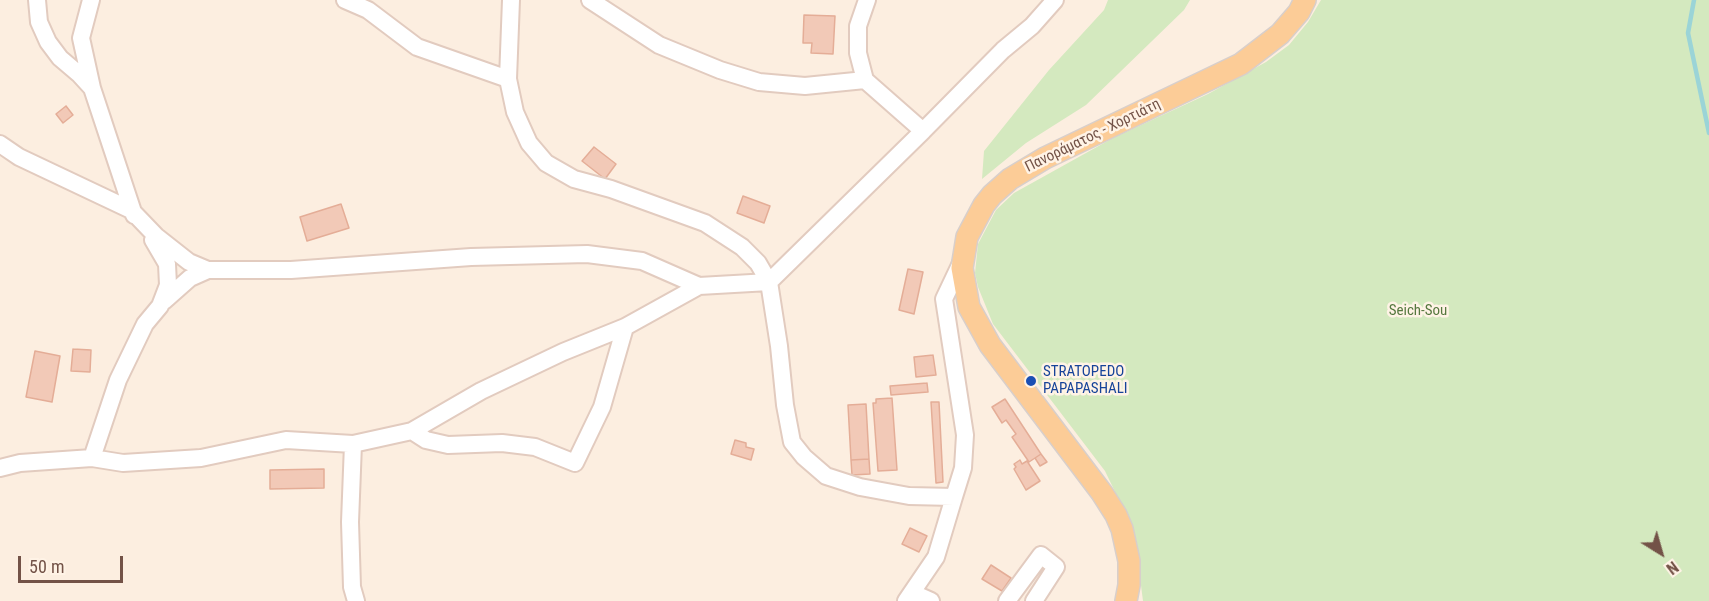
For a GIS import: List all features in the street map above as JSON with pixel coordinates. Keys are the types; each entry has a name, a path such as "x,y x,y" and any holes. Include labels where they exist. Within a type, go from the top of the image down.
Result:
{"main road":[{"name":"Πανοράματος - Χορτιάτη","path":"1126,601 1129,561 1122,529 1116,515 979,327 967,300 962,261 968,237 977,216 992,195 1010,179 1045,158 1241,64 1280,34 1299,12 1305,0"}],"street":[{"path":"37,0 39,22 48,42 60,58 92,88"},
{"path":"91,0 81,38 92,88 131,210 164,256 167,264 168,285 160,306"},
{"path":"345,0 368,10 417,47 508,79"},
{"path":"511,0 508,79 515,112 529,143 546,163 574,179 705,223 742,247 758,263 769,282 792,442 804,457 826,476 861,488 909,496 954,497"},
{"path":"590,0 659,45 720,70 759,82 805,87 865,80"},
{"path":"867,0 858,26 858,53 865,80 923,130"},
{"path":"0,468 20,463 92,458 123,463 190,459 286,440 353,444 412,431 481,391 563,352 625,327 699,286 769,282 1003,50 1032,26 1055,0"},
{"path":"0,144 19,157 131,210 156,236 189,262 208,270 291,270 471,256 587,254 642,261 699,286"},
{"path":"931,601 909,597 936,557 963,468 965,435 944,299 962,261"},
{"path":"92,458 118,380 145,324 176,289 190,278 208,270"},
{"path":"412,431 426,440 448,445 502,443 535,447 575,463 603,407 625,327"},
{"path":"353,444 350,522 352,587 356,601"},
{"path":"1007,601 1041,555 1056,567 1034,601"}],"green space":[{"path":"1108,0 1190,0 1184,10 1086,105 1026,143 982,179 984,151 1049,70 1104,10"},
{"name":"Seich-Sou","path":"1321,0 1709,0 1709,601 1143,601 1134,531 1105,471 993,324 978,287 975,273 978,244 996,210 1014,193 1113,138 1208,94 1266,62 1289,45 1308,22"}],"building":[{"path":"804,15 835,16 833,54 811,53 812,43 803,43"},
{"path":"66,106 73,115 63,123 56,114"},
{"path":"594,147 616,164 605,179 582,161"},
{"path":"743,196 770,206 764,223 737,213"},
{"path":"341,204 349,228 307,241 300,217"},
{"path":"908,269 923,272 914,314 899,310"},
{"path":"73,349 91,350 90,372 71,371"},
{"path":"35,351 60,356 52,402 26,397"},
{"path":"933,355 936,375 916,377 914,357"},
{"path":"927,383 928,392 891,395 890,386"},
{"path":"892,398 897,470 878,471 873,403 876,403 876,399"},
{"path":"1005,399 1041,454 1029,462 1012,437 1016,434 1006,420 1002,423 992,407"},
{"path":"931,402 939,402 943,482 936,483"},
{"path":"866,404 869,459 851,460 848,405"},
{"path":"735,440 746,443 746,447 754,449 751,460 731,454"},
{"path":"1041,454 1047,462 1040,466 1035,458"},
{"path":"869,459 870,474 852,475 851,460"},
{"path":"1020,460 1022,464 1027,461 1040,481 1026,490 1014,469 1016,467 1014,464"},
{"path":"324,469 324,488 270,489 270,470"},
{"path":"910,528 927,536 919,552 902,544"},
{"path":"991,565 1011,578 1002,591 982,579"}],"waterway":[{"path":"1694,0 1688,33 1709,133"}],"place":[{"name":"STRATOPEDO PAPAPASHALI","path":"1031,381"}]}
